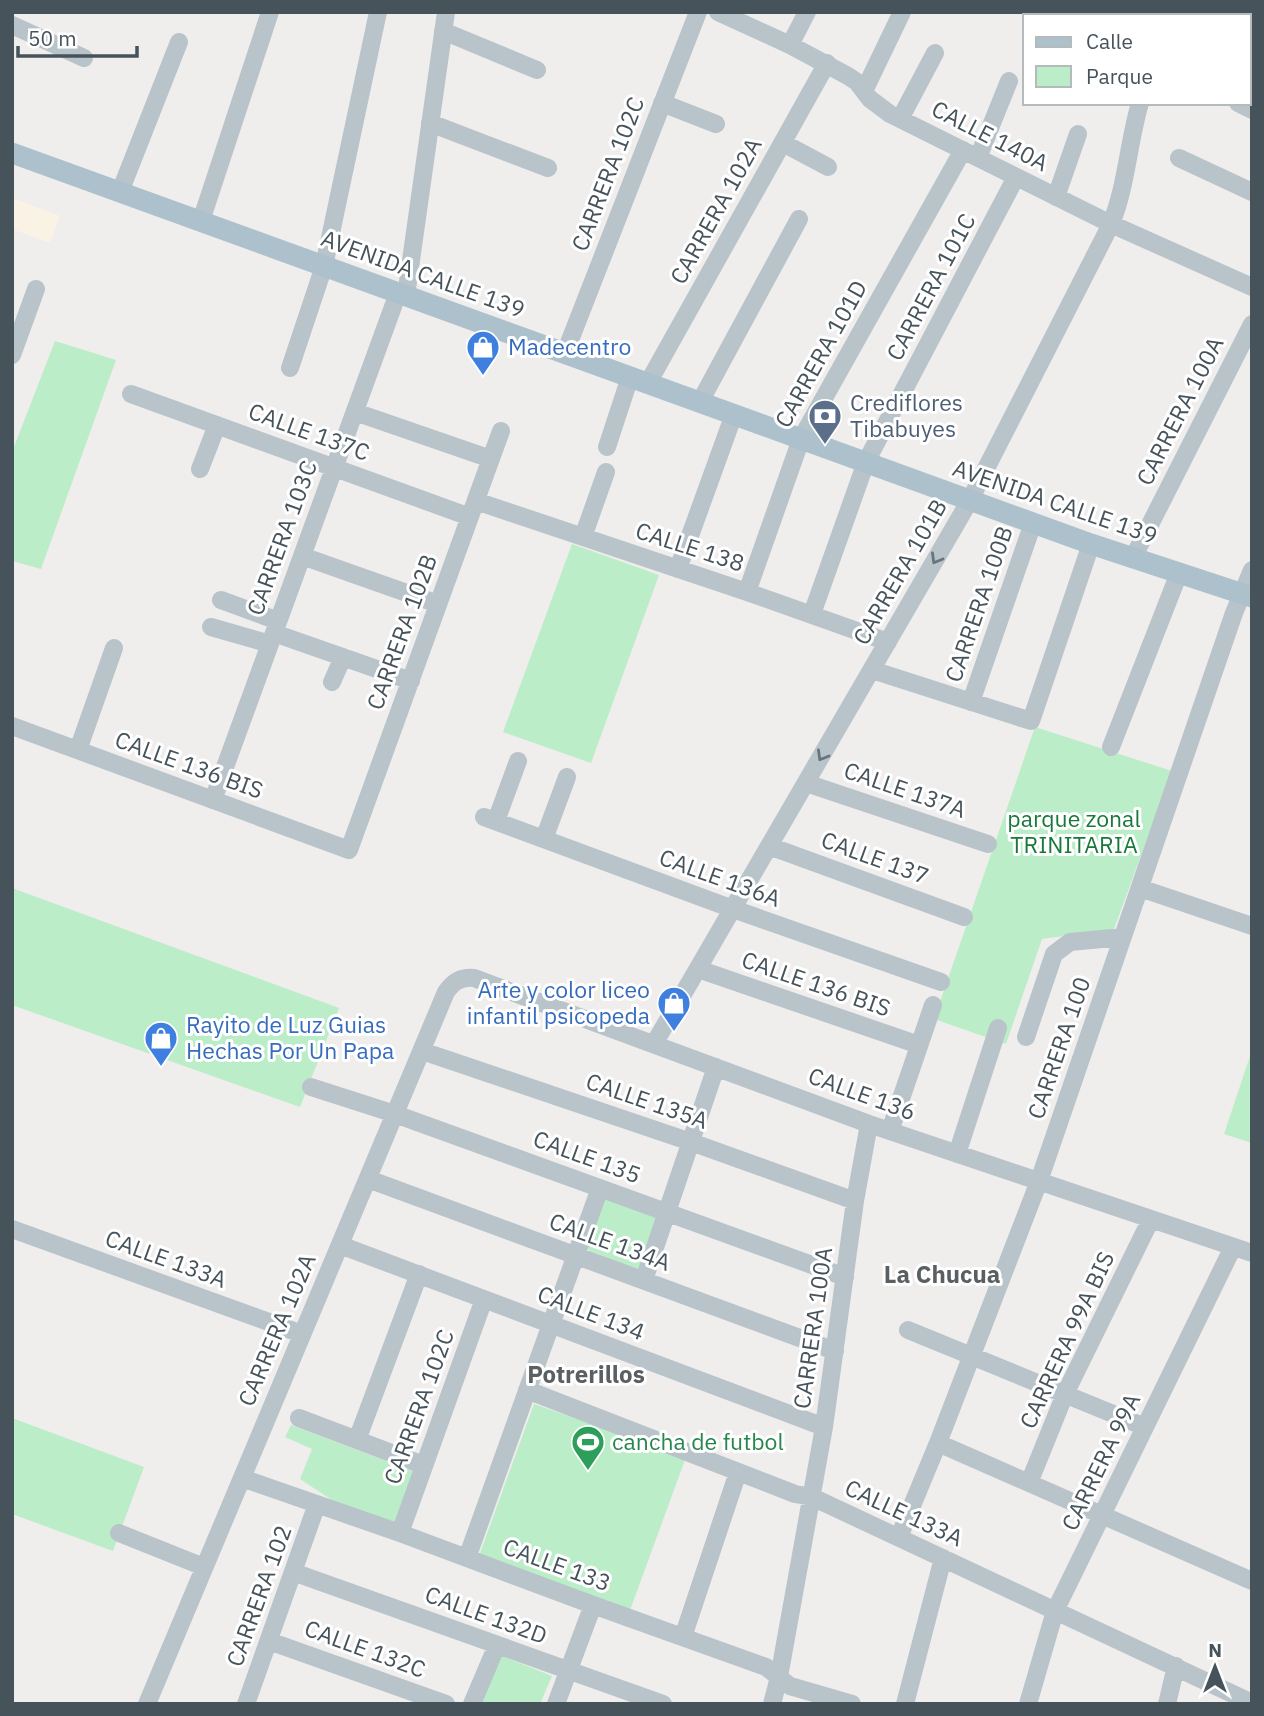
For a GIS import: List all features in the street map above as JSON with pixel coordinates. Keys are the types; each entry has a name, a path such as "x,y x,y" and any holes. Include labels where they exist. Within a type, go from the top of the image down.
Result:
{"main road":[{"name":"AVENIDA CALLE 139","path":"12,153 1091,544 1247,595"}],"street":[{"path":"201,221 270,12"},
{"path":"290,368 324,266 378,12"},
{"name":"CARRERA 103C","path":"213,800 334,468 402,294 446,12"},
{"name":"CARRERA 102C","path":"565,353 698,12"},
{"name":"CALLE 140A","path":"718,12 790,45 848,76 879,107 900,119 1111,224 1252,287"},
{"path":"790,45 807,12"},
{"path":"864,91 902,12"},
{"path":"12,25 84,58"},
{"path":"443,31 537,70"},
{"path":"120,192 179,42"},
{"path":"900,119 935,53"},
{"name":"CARRERA 102A","path":"607,447 639,380 783,144 827,64"},
{"name":"CARRERA 101D","path":"747,592 801,439 970,154 1009,81"},
{"path":"662,103 716,124"},
{"name":"CARRERA 101B","path":"654,1044 970,500 1111,224 1119,202 1132,128 1139,105"},
{"path":"430,123 548,169"},
{"path":"1056,197 1078,134"},
{"path":"783,144 828,167"},
{"path":"1179,158 1252,192"},
{"name":"CARRERA 101C","path":"812,614 866,462 1016,177"},
{"path":"700,402 799,219"},
{"path":"12,355 37,289"},
{"name":"CARRERA 100A","path":"1133,558 1252,324"},
{"name":"CALLE 137C","path":"131,394 334,468 473,509"},
{"path":"355,412 491,459"},
{"path":"678,569 734,414"},
{"path":"200,470 217,425"},
{"name":"CARRERA 102B","path":"349,850 501,431"},
{"path":"583,537 606,472"},
{"name":"CALLE 138","path":"473,509 583,537 888,642"},
{"name":"CARRERA 100B","path":"971,702 1034,523"},
{"path":"872,670 1031,721 1091,544"},
{"path":"302,556 438,604"},
{"name":"CARRERA 100","path":"899,1537 1039,1181 1140,888 1247,595 1252,570"},
{"path":"1111,747 1179,573"},
{"path":"221,600 274,633 411,681"},
{"path":"211,627 274,633"},
{"path":"78,750 114,648"},
{"path":"332,682 343,657"},
{"name":"CALLE 136 BIS","path":"12,726 349,850"},
{"name":"CALLE 136A","path":"519,761 490,819 941,982"},
{"path":"544,839 567,777"},
{"name":"CALLE 137A","path":"806,783 988,844"},
{"name":"CALLE 137","path":"769,846 964,917"},
{"path":"1140,888 1252,926"},
{"path":"1026,1038 1054,954 1070,942 1123,937"},
{"name":"CALLE 136 BIS","path":"698,969 919,1045"},
{"name":"CALLE 136","path":"458,980 474,978 869,1124 1252,1253"},
{"name":"CARRERA 102A","path":"147,1704 446,992 458,980"},
{"path":"890,1131 933,1005"},
{"path":"957,1154 998,1028"},
{"name":"CALLE 135A","path":"422,1051 855,1201"},
{"path":"644,1280 716,1067"},
{"name":"CALLE 135","path":"311,1087 395,1114 845,1277"},
{"name":"CARRERA 100A","path":"772,1704 824,1427 855,1201 869,1124"},
{"name":"CALLE 134A","path":"368,1178 835,1351"},
{"path":"467,1558 600,1188"},
{"name":"CARRERA 99A BIS","path":"1029,1483 1065,1394 1151,1219"},
{"name":"CALLE 133A","path":"12,1229 302,1334"},
{"name":"CALLE 134","path":"340,1245 824,1427"},
{"name":"CARRERA 99A","path":"1028,1704 1055,1611 1233,1247"},
{"path":"357,1440 419,1274"},
{"name":"CARRERA 102C","path":"400,1533 484,1299"},
{"path":"908,1329 1145,1427"},
{"name":"CALLE 133A","path":"527,1390 795,1494 812,1497 1252,1703"},
{"path":"299,1418 423,1465"},
{"path":"938,1443 1252,1581"},
{"path":"683,1637 738,1472"},
{"name":"CALLE 133","path":"242,1478 766,1667 790,1686 852,1704"},
{"name":"CARRERA 102","path":"246,1704 317,1504"},
{"path":"119,1533 204,1567"},
{"path":"905,1704 943,1558"},
{"name":"CALLE 132D","path":"293,1572 663,1704"},
{"path":"556,1704 593,1605"},
{"name":"CALLE 132C","path":"268,1641 446,1704"},
{"path":"472,1704 497,1645"},
{"path":"1167,1704 1176,1666"}],"shaded area":[{"path":"12,198 60,216 50,243 12,229"}],"green space":[{"path":"55,341 116,360 41,569 12,561 12,452"},
{"path":"572,544 659,575 591,763 503,732"},
{"name":"parque zonal TRINITARIA","path":"1035,727 1172,771 1114,929 1042,939 1006,1044 934,1019"},
{"path":"12,888 339,1008 300,1107 12,1005"},
{"path":"1252,1050 1252,1143 1224,1134"},
{"path":"604,1196 657,1218 639,1270 586,1249"},
{"path":"534,1404 686,1457 629,1613 479,1556"},
{"path":"12,1418 144,1467 113,1551 12,1514"},
{"path":"291,1425 413,1471 395,1522 338,1504 300,1479 312,1449 285,1437"},
{"path":"500,1655 552,1676 540,1704 482,1703"}],"place":[{"name":"Madecentro","path":"483,377"},
{"name":"Crediflores Tibabuyes","path":"825,446"},
{"name":"Arte y color liceo infantil psicopeda","path":"674,1033"},
{"name":"Rayito de Luz Guias Hechas Por Un Papa","path":"161,1068"},
{"name":"cancha de futbol","path":"588,1472"}],"district":[{"name":"La Chucua","path":"942,1275"},
{"name":"Potrerillos","path":"586,1375"}]}
